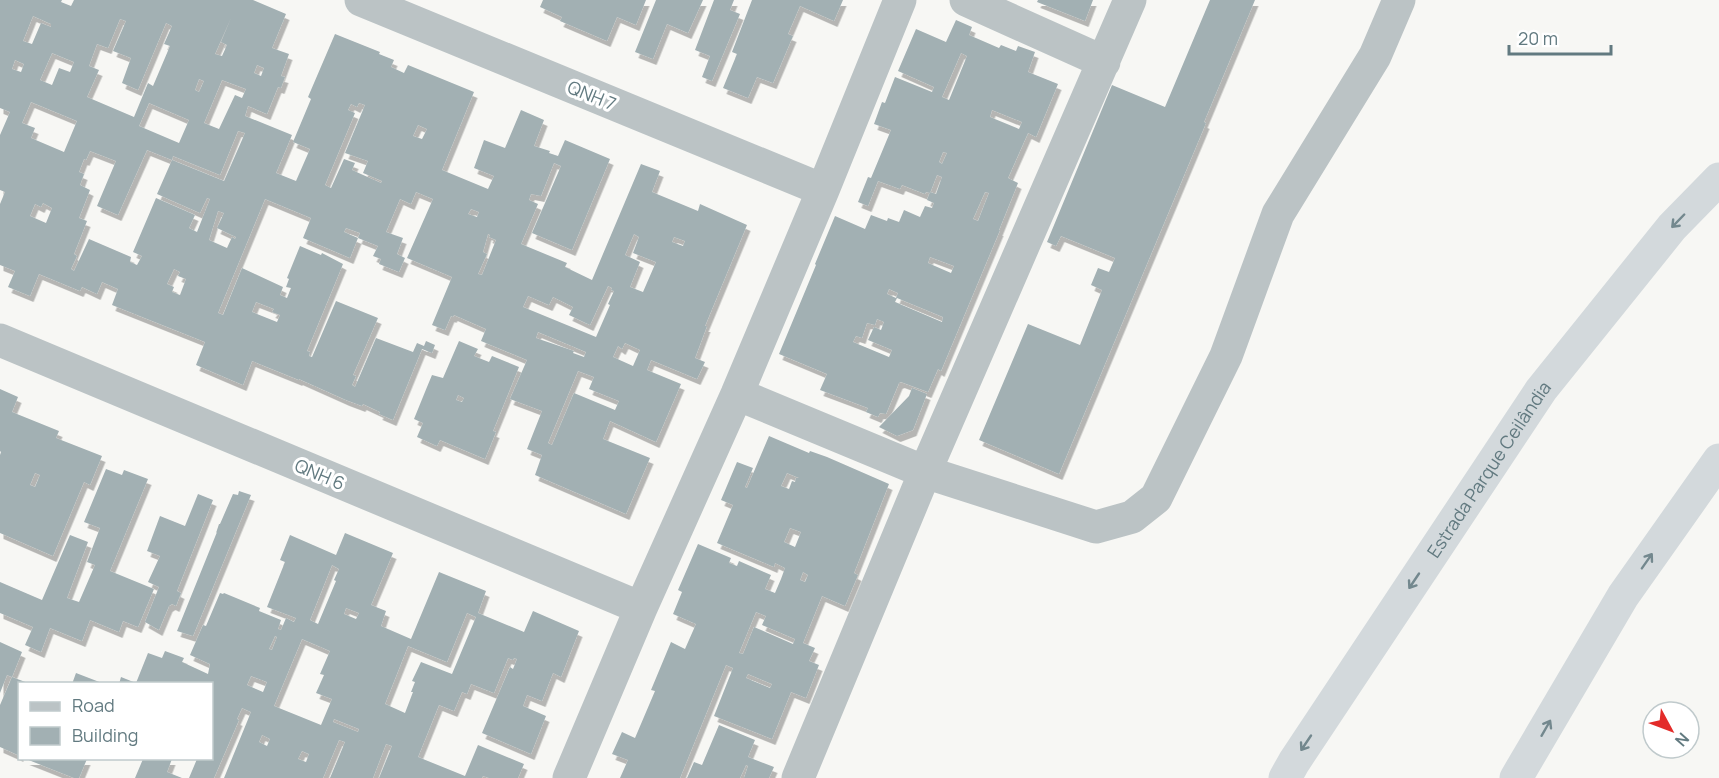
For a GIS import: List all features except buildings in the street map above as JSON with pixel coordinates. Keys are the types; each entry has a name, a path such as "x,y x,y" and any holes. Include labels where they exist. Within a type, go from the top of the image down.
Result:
{"highway":[{"name":"Estrada Parque Ceilândia","path":"1285,778 1540,390 1672,226 1719,179"},
{"path":"1516,778 1623,596 1719,460"}],"street":[{"name":"QNH 7","path":"361,0 823,190"},
{"path":"569,778 641,608 737,394 900,0"},
{"path":"966,0 1104,62"},
{"path":"798,778 925,472 1130,0"},
{"path":"737,394 925,472 1096,527 1132,516 1156,498 1226,356 1278,214 1375,56 1399,0"},
{"name":"QNH 6","path":"0,340 641,608"}]}
